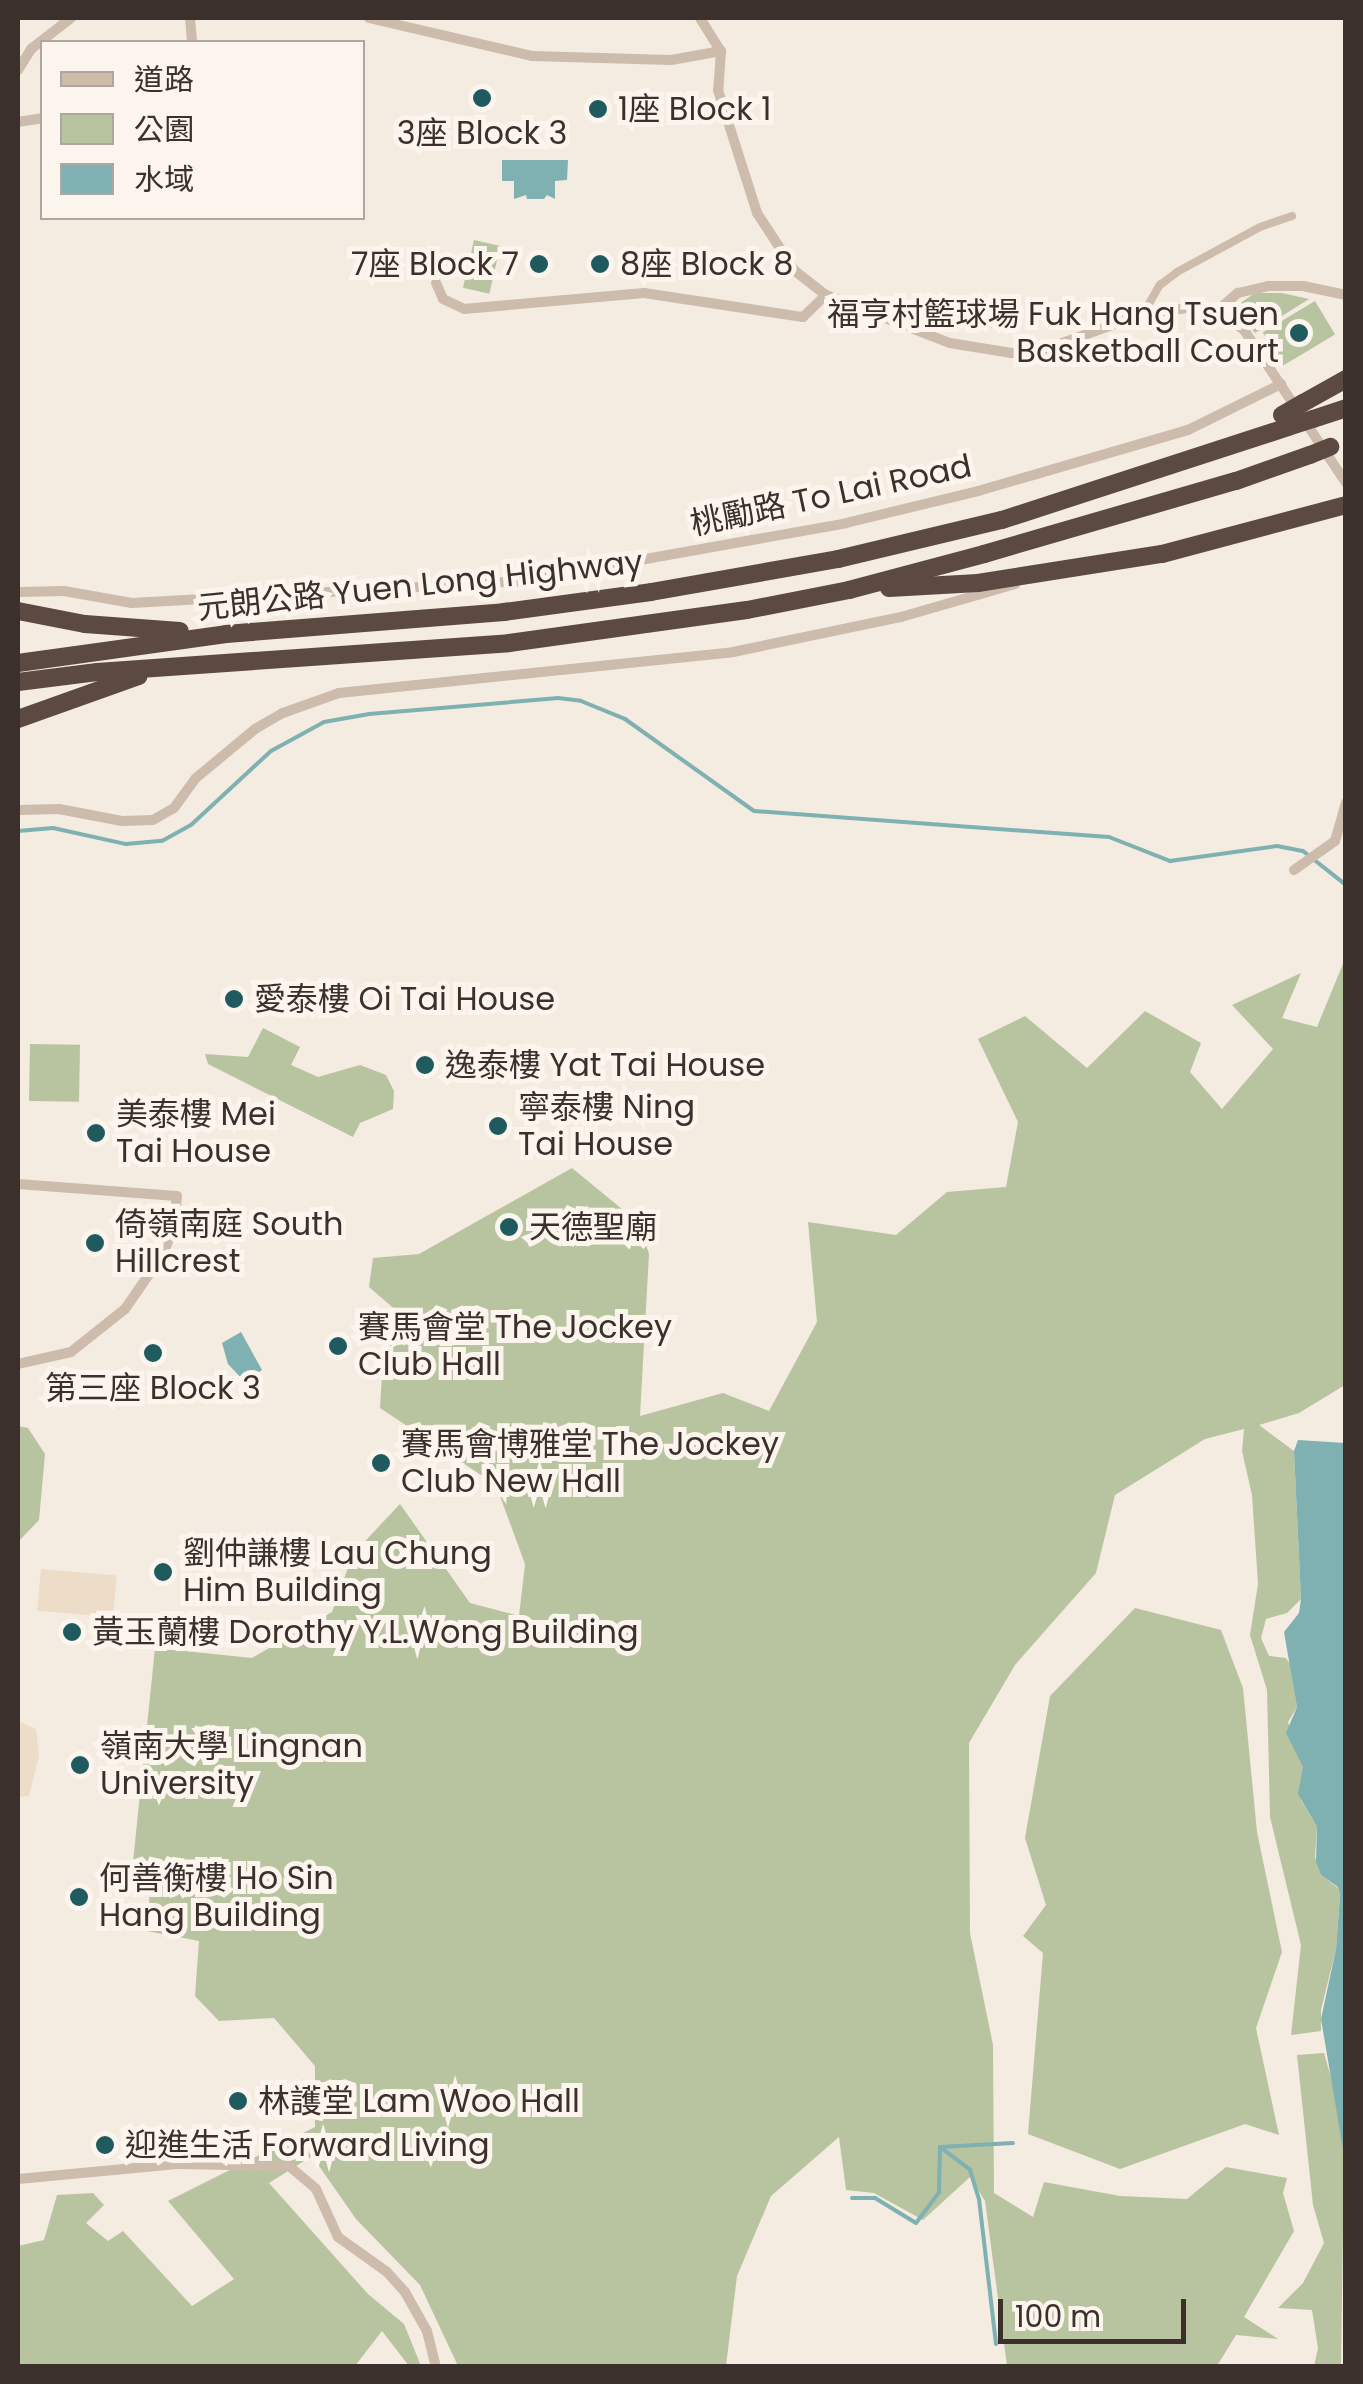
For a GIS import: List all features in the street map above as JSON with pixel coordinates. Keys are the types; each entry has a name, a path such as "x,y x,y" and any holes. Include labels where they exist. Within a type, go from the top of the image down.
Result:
{"highway":[{"path":"1308,411 1342,381"},
{"path":"1308,411 1346,408"},
{"name":"元朗公路 Yuen Long Highway","path":"18,663 226,634 504,612 651,592 838,559 1002,520 1219,449 1308,411"},
{"name":"元朗公路 Yuen Long Highway","path":"18,682 96,672 509,643 747,610 848,590 1236,481 1338,444"},
{"path":"848,590 978,583 1162,554 1346,505"},
{"path":"18,611 84,624 226,634"},
{"path":"18,720 157,670"}],"street":[{"path":"44,40 71,18"},
{"path":"369,18 532,56 671,60 721,51"},
{"path":"700,18 721,51 718,90 757,213 795,271 826,295 950,343 1011,353 1040,350 1143,314 1196,307 1216,312 1244,330 1346,483"},
{"path":"18,70 40,43"},
{"path":"1143,314 1160,285 1177,272 1260,227 1292,216"},
{"path":"436,283 443,299 464,309 644,293 804,316 826,295"},
{"path":"1216,312 1238,293 1268,286 1303,286 1346,296"},
{"name":"桃勵路 To Lai Road","path":"18,592 64,591 132,603 522,581 846,523 978,490 1188,430 1281,384"},
{"path":"18,810 59,809 139,823 174,808 196,778 255,730 283,713 339,693 733,652 900,617 1044,574"},
{"path":"1294,870 1334,842 1346,803"},
{"path":"18,1184 176,1196 176,1206 164,1254 114,1320 72,1352 18,1364"},
{"path":"18,2179 177,2164 288,2166 316,2190 338,2237 388,2272 405,2292 427,2331 436,2366"}],"green space":[{"path":"474,240 500,246 489,294 463,288"},
{"path":"1255,293 1309,299 1255,333 1233,308"},
{"name":"福亨村籃球場 Fuk Hang Tsuen Basketball Court","path":"1315,301 1335,334 1283,366 1263,332"},
{"path":"1345,959 1345,1385 1299,1413 1259,1425 1294,1451 1301,1599 1287,1613 1266,1619 1261,1638 1269,1656 1286,1658 1290,1664 1297,1707 1288,1722 1303,1767 1301,1800 1317,1827 1315,1857 1321,1875 1338,1888 1340,1895 1336,1949 1321,2010 1321,2031 1291,2035 1301,1945 1270,1817 1267,1690 1250,1635 1258,1584 1252,1495 1242,1451 1244,1429 1205,1439 1115,1495 1096,1573 1015,1665 969,1743 970,1933 993,2045 994,2193 1033,2217 1044,2182 1120,2196 1187,2199 1226,2167 1287,2178 1283,2193 1294,2231 1244,2317 1278,2339 1236,2335 1217,2366 1007,2366 985,2201 970,2177 923,2220 874,2193 846,2190 839,2137 771,2196 737,2276 726,2366 458,2366 420,2285 356,2219 312,2156 269,2183 368,2294 404,2324 421,2366 409,2366 382,2331 355,2366 18,2366 18,2246 44,2240 57,2195 93,2193 104,2205 86,2223 108,2241 123,2231 192,2306 234,2279 168,2201 315,2127 315,2066 274,2018 219,2021 195,1996 199,1941 147,1931 151,1875 132,1872 155,1648 252,1658 332,1612 353,1554 400,1504 470,1603 519,1616 525,1564 496,1485 380,1408 383,1357 406,1319 369,1287 373,1258 419,1254 572,1168 639,1223 649,1254 640,1416 723,1393 769,1411 817,1322 808,1222 896,1235 947,1192 1006,1187 1018,1122 978,1039 1025,1016 1087,1068 1145,1011 1201,1043 1190,1072 1222,1109 1273,1049 1232,1005 1301,973 1282,1018 1317,1027"},
{"path":"263,1028 300,1047 291,1065 318,1077 360,1065 386,1075 394,1091 393,1109 360,1123 353,1137 208,1064 205,1054 248,1057"},
{"path":"30,1044 80,1045 79,1102 29,1101"},
{"path":"18,1426 28,1428 45,1454 39,1520 18,1542"},
{"path":"1135,1608 1221,1630 1243,1688 1257,1832 1282,1952 1256,2028 1279,2135 1245,2124 1120,2169 1028,2134 1043,1953 1023,1936 1046,1905 1025,1838 1050,1696"},
{"path":"1324,2053 1341,2113 1344,2159 1341,2366 1314,2366 1318,2348 1312,2310 1278,2308 1303,2283 1324,2243 1313,2205 1297,2055"}],"shaded area":[{"path":"41,1569 117,1576 113,1617 37,1611"},
{"path":"18,1721 36,1729 39,1756 29,1796 18,1797"}],"water":[{"path":"502,160 568,160 567,180 555,181 555,199 547,195 544,199 527,199 526,195 514,199 514,181 502,181"},
{"path":"241,1332 262,1370 244,1381 228,1364 222,1343"},
{"path":"1298,1440 1345,1443 1345,2161 1321,2019 1336,1949 1340,1895 1338,1887 1321,1875 1316,1862 1317,1827 1298,1794 1303,1767 1286,1733 1297,1707 1284,1632 1299,1613 1301,1599 1294,1451"}],"waterway":[{"path":"18,831 53,828 126,844 162,841 191,825 271,751 324,722 369,714 558,698 581,701 625,719 754,811 1109,837 1170,861 1277,846 1303,851 1346,885"},
{"path":"852,2198 875,2198 916,2223 939,2192 940,2147 1013,2143"},
{"path":"940,2147 970,2170 979,2199 996,2344"}],"place":[{"name":"3座 Block 3","path":"482,98"},
{"name":"1座 Block 1","path":"598,109"},
{"name":"7座 Block 7","path":"539,264"},
{"name":"8座 Block 8","path":"600,264"},
{"name":"福亨村籃球場 Fuk Hang Tsuen Basketball Court","path":"1299,333"},
{"name":"愛泰樓 Oi Tai House","path":"234,999"},
{"name":"逸泰樓 Yat Tai House","path":"425,1065"},
{"name":"寧泰樓 Ning Tai House","path":"498,1126"},
{"name":"美泰樓 Mei Tai House","path":"96,1133"},
{"name":"天德聖廟","path":"509,1227"},
{"name":"倚嶺南庭 South Hillcrest","path":"95,1243"},
{"name":"賽馬會堂 The Jockey Club Hall","path":"338,1346"},
{"name":"第三座 Block 3","path":"153,1353"},
{"name":"賽馬會博雅堂 The Jockey Club New Hall","path":"381,1463"},
{"name":"劉仲謙樓 Lau Chung Him Building","path":"163,1572"},
{"name":"黃玉蘭樓 Dorothy Y.L.Wong Building","path":"72,1632"},
{"name":"嶺南大學 Lingnan University","path":"80,1765"},
{"name":"何善衡樓 Ho Sin Hang Building","path":"79,1897"},
{"name":"林護堂 Lam Woo Hall","path":"238,2101"},
{"name":"迎進生活 Forward Living","path":"105,2145"}]}
